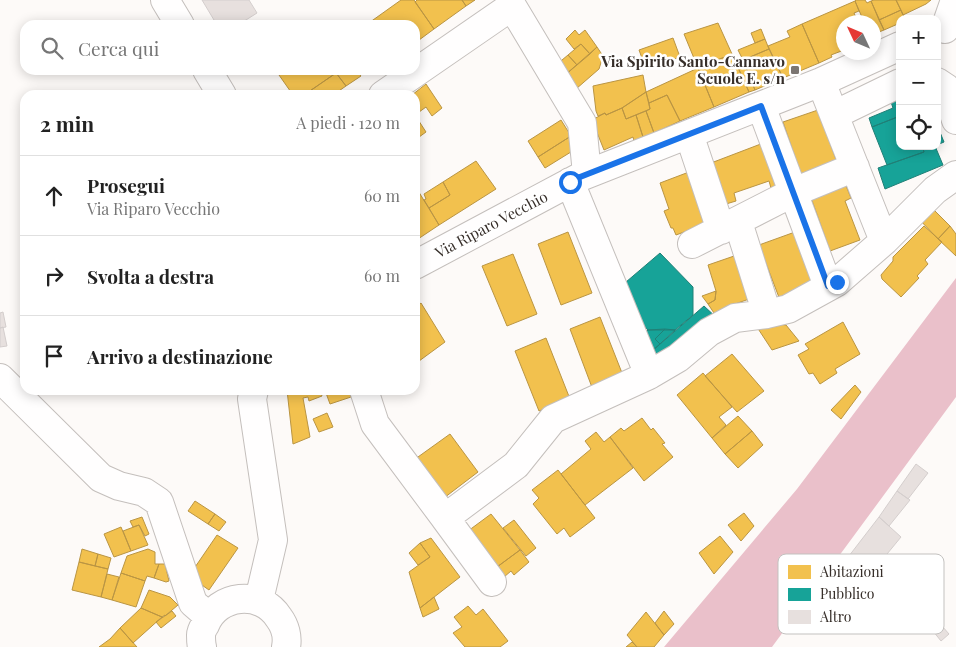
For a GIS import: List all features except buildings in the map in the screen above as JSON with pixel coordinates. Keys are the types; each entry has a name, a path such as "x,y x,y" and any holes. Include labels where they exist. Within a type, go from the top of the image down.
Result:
{"street":[{"path":"165,0 177,20"},
{"path":"946,30 956,0"},
{"path":"420,69 513,3 582,123 579,178 649,375"},
{"name":"Via Riparo Vecchio","path":"420,262 579,178 821,82 896,48"},
{"path":"210,75 219,90"},
{"path":"390,90 411,75"},
{"path":"821,82 884,241"},
{"path":"834,115 896,85"},
{"path":"941,85 946,88 956,120"},
{"path":"761,106 828,286"},
{"path":"689,134 767,314"},
{"path":"692,244 794,192 855,167"},
{"path":"445,518 516,465 554,419 649,375 678,358 710,332 735,318 788,309 837,282 884,241 935,190 956,175"},
{"path":"0,378 101,478 119,486 144,492 159,502 193,603 208,616"},
{"path":"253,395 273,540 259,600"},
{"path":"366,395 375,424 492,582"},
{"path":"202,647 201,634 208,616 222,603 240,598 259,600 274,610 284,626 286,647"}],"shaded area":[{"path":"956,278 956,397 840,554 778,554 778,634 782,634 772,647 664,647 797,489"}],"place":[{"name":"Via Spirito Santo-Cannavo Scuole E. s/n","path":"795,70"}],"route":[{"path":"570,182 761,106 828,286 837,282"}]}
